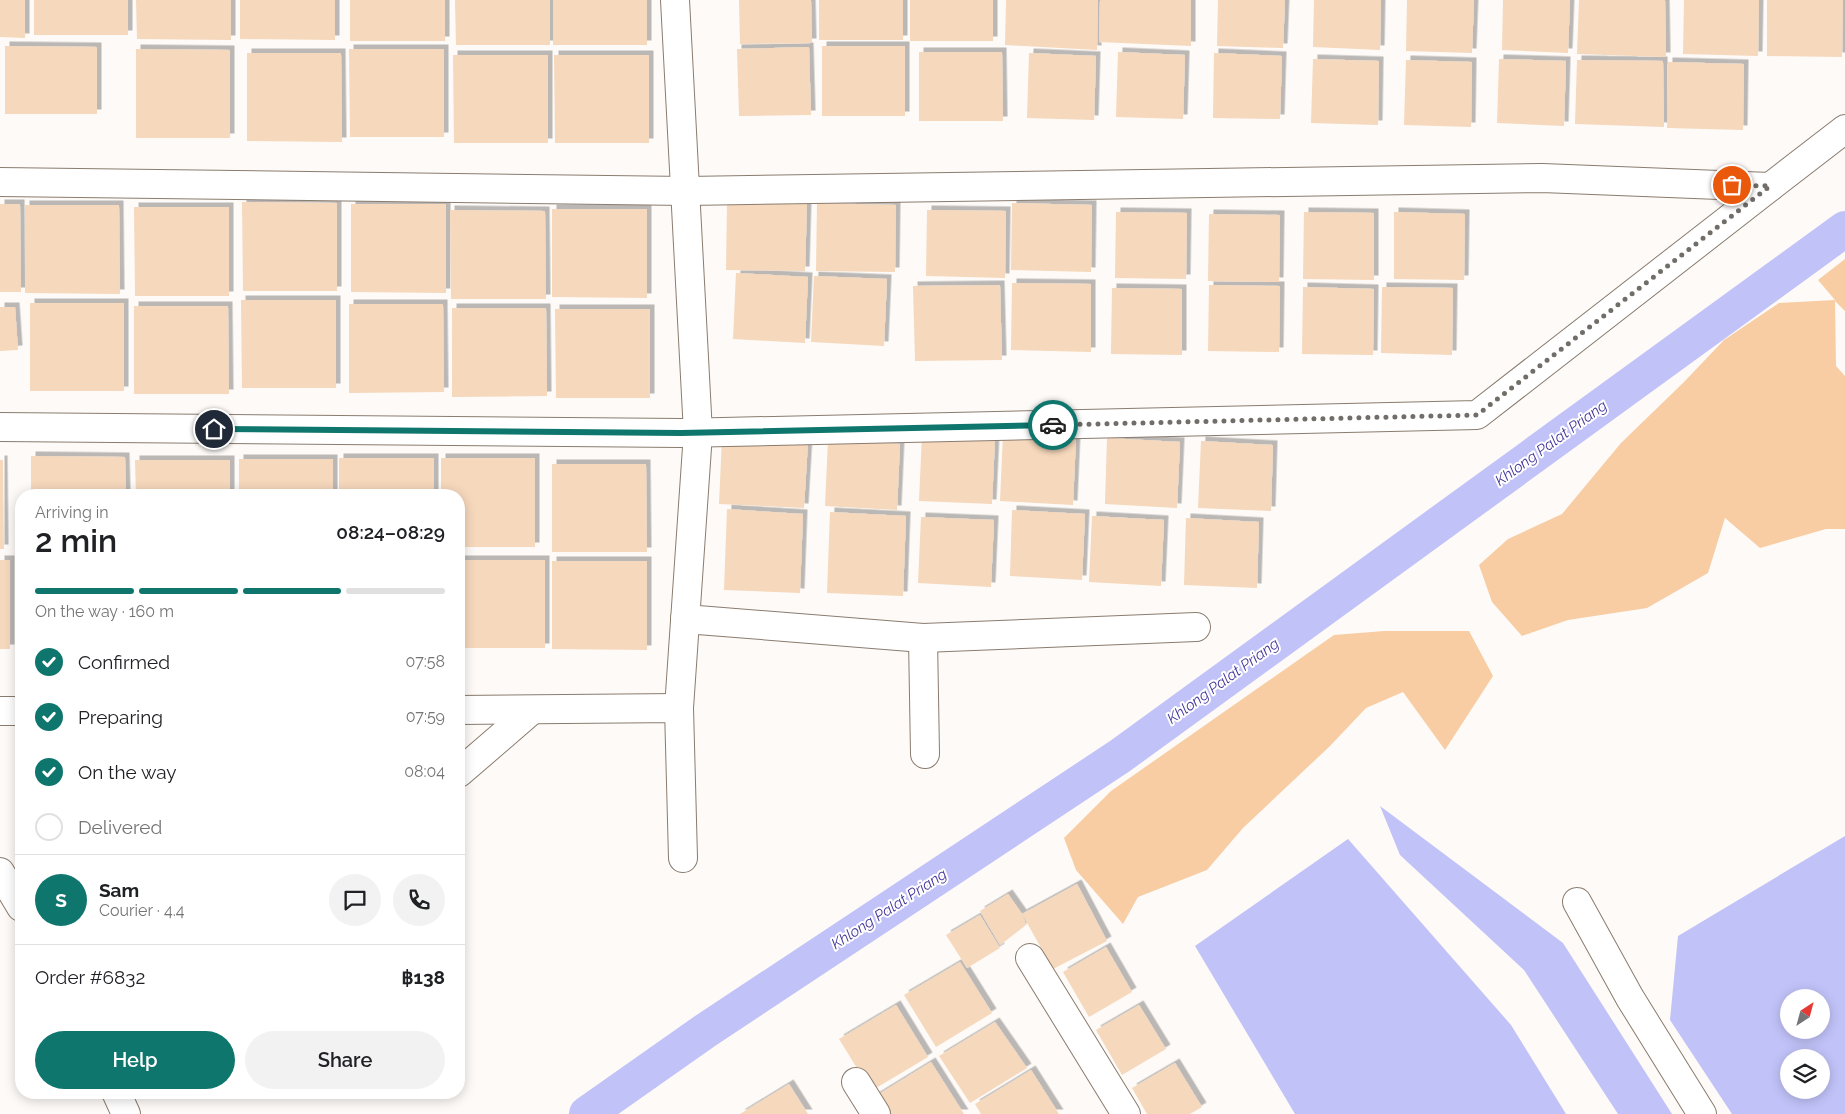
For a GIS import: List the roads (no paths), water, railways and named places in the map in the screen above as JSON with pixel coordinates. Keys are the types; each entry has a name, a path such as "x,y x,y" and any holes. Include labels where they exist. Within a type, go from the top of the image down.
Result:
{"street":[{"path":"676,0 698,433 679,708 683,858"},
{"path":"0,427 698,433 1477,415 1845,129"},
{"path":"0,182 687,191 1542,178 1770,186"},
{"path":"685,619 923,638 1196,627"},
{"path":"923,638 925,754"},
{"path":"465,710 679,708"},
{"path":"465,768 532,710"},
{"path":"0,711 15,711"},
{"path":"0,872 15,897"},
{"path":"1577,902 1630,998 1702,1114"},
{"path":"1030,958 1126,1114"},
{"path":"856,1082 876,1114"},
{"path":"119,1099 126,1114"}],"water":[{"path":"1380,806 1563,943 1672,1114 1618,1114 1524,970 1400,855"},
{"path":"1845,836 1845,1114 1732,1114 1670,1020 1678,936"},
{"path":"1348,839 1511,1025 1566,1114 1295,1114 1195,946"}],"waterway":[{"name":"Khlong Palat Priang","path":"587,1114 705,1031 1120,756 1845,229"}]}
